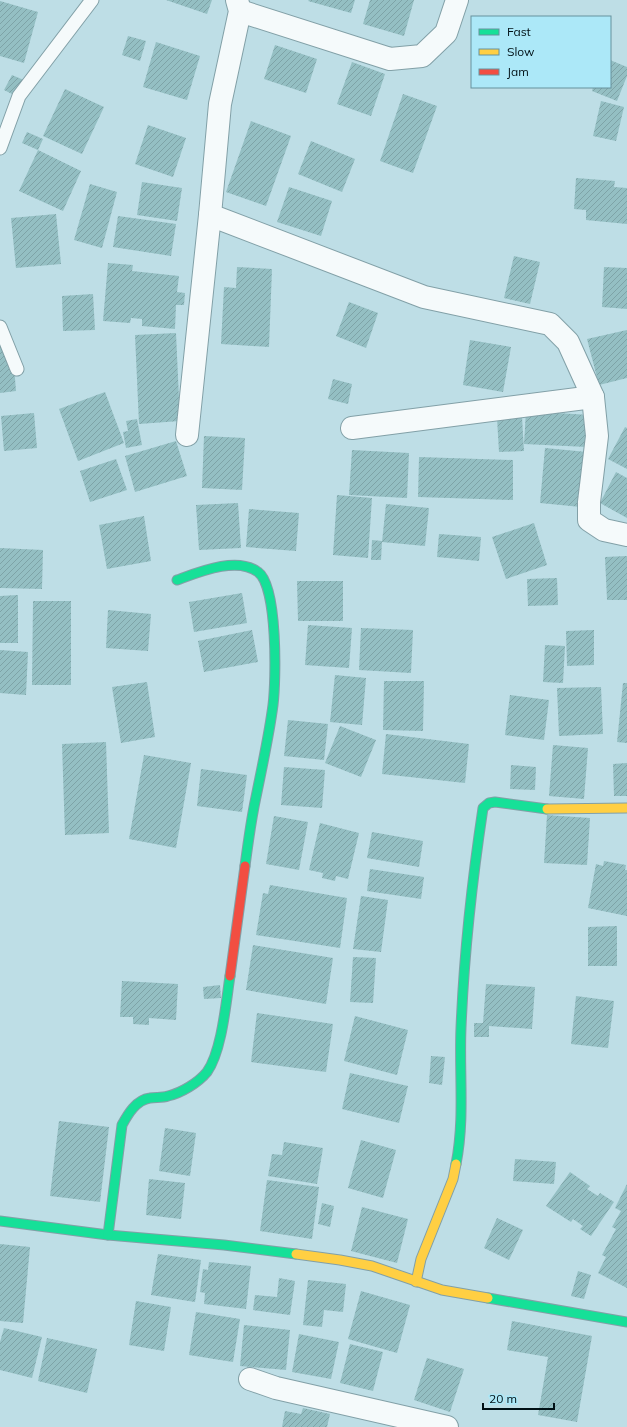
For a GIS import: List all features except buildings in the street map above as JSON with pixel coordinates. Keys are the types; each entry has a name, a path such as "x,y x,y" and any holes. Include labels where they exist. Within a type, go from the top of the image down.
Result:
{"street":[{"path":"187,435 220,104 238,6 390,59 422,56 446,33 457,0"},
{"path":"210,215 424,297 550,324 568,342 593,397 597,436 589,502 589,520 604,530 627,535"},
{"path":"352,428 593,397"},
{"path":"108,1235 122,1125 131,1110 145,1099 170,1096 192,1085 209,1071 217,1049 229,981 250,828 272,704 275,659 274,630 267,585 262,574 252,567 231,565 208,568 177,580"},
{"path":"416,1282 421,1259 453,1179 459,1150 462,1020 472,883 483,808 489,802 549,809 627,808"},
{"path":"0,1221 108,1235 224,1245 340,1260 372,1266 442,1290 627,1322"},
{"path":"250,1379 276,1388 447,1427"}],"lane":[{"path":"0,148 19,96 92,0"},
{"path":"0,327 18,369"}],"traffic: fast":[{"path":"177,580 218,567 240,565 249,567 258,572 265,581 269,595 275,656 273,705 248,840 245,866"},
{"path":"456,1164 460,1130 462,1000 466,945 483,808 489,803 495,802 547,809"},
{"path":"108,1235 122,1125 130,1112 145,1099 166,1097 178,1093 194,1084 207,1072 212,1063 220,1039 230,976"},
{"path":"0,1221 108,1235 224,1245 296,1254"},
{"path":"488,1298 627,1322"}],"traffic: slow":[{"path":"547,809 627,808"},
{"path":"416,1282 421,1259 453,1179 456,1164"},
{"path":"296,1254 372,1266 442,1290 488,1298"}],"traffic: jam":[{"path":"230,976 245,866"}]}
